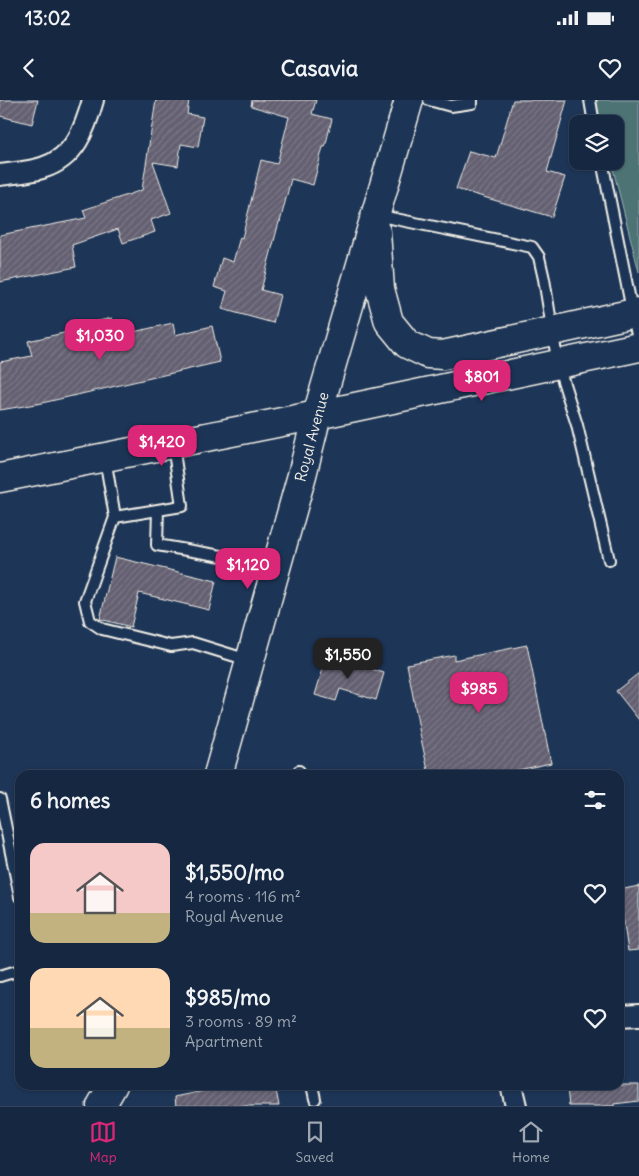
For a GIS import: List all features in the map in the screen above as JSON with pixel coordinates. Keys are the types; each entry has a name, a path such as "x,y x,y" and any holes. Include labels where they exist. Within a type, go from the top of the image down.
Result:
{"main road":[{"name":"Royal Avenue","path":"219,770 317,415 408,100"},
{"path":"375,215 380,289 389,322 407,344 428,354 442,355 636,313"},
{"path":"0,478 317,415 558,365 639,346"},
{"path":"101,1106 110,1090"}],"street":[{"path":"0,175 42,168 62,158 76,143 86,124 93,100"},
{"path":"624,1016 639,1015"},
{"path":"512,1090 516,1106"}],"lane":[{"path":"430,100 451,106 472,103 472,100"},
{"path":"590,100 592,115"},
{"path":"604,170 636,313 639,346"},
{"path":"375,215 532,247 539,257 558,365 577,425 609,560"},
{"path":"115,517 182,506 173,443"},
{"path":"105,457 115,517 85,601 90,621 102,629 136,638 171,646 193,643 250,660"},
{"path":"158,510 157,545 276,565"},
{"path":"0,799 15,872"},
{"path":"0,976 15,972"},
{"path":"313,1090 315,1099"}],"green space":[{"path":"595,100 639,100 639,272 613,170 624,170 624,115 599,115"}],"building":[{"path":"0,100 38,100 32,124 0,116"},
{"path":"156,100 189,100 187,114 203,117 198,147 181,144 178,166 153,162 171,213 151,220 155,232 123,243 118,229 72,245 76,267 0,282 0,235 86,218 83,210 142,190"},
{"path":"252,100 316,100 312,114 332,119 313,185 291,179 261,290 280,295 273,323 222,309 227,291 214,287 222,258 233,262 240,237 242,238 261,160 277,164 289,117 251,106"},
{"path":"513,100 567,100 547,172 565,177 552,217 456,189 469,151 496,158"},
{"path":"112,318 116,336 173,323 175,335 212,326 220,362 42,403 0,410 0,362 32,356 28,341 77,330 76,326"},
{"path":"115,557 216,581 209,610 139,593 131,627 100,619"},
{"path":"527,645 551,763 518,770 428,770 407,664 454,655 454,660"},
{"path":"327,655 384,673 376,700 340,689 336,701 315,695"},
{"path":"639,673 639,720 616,691"},
{"path":"639,886 639,950 628,951 624,924 624,889"},
{"path":"624,1085 639,1085 639,1101 614,1104 614,1106 569,1106 567,1090 624,1090"},
{"path":"208,1090 276,1090 279,1106 176,1106 175,1097"}]}
